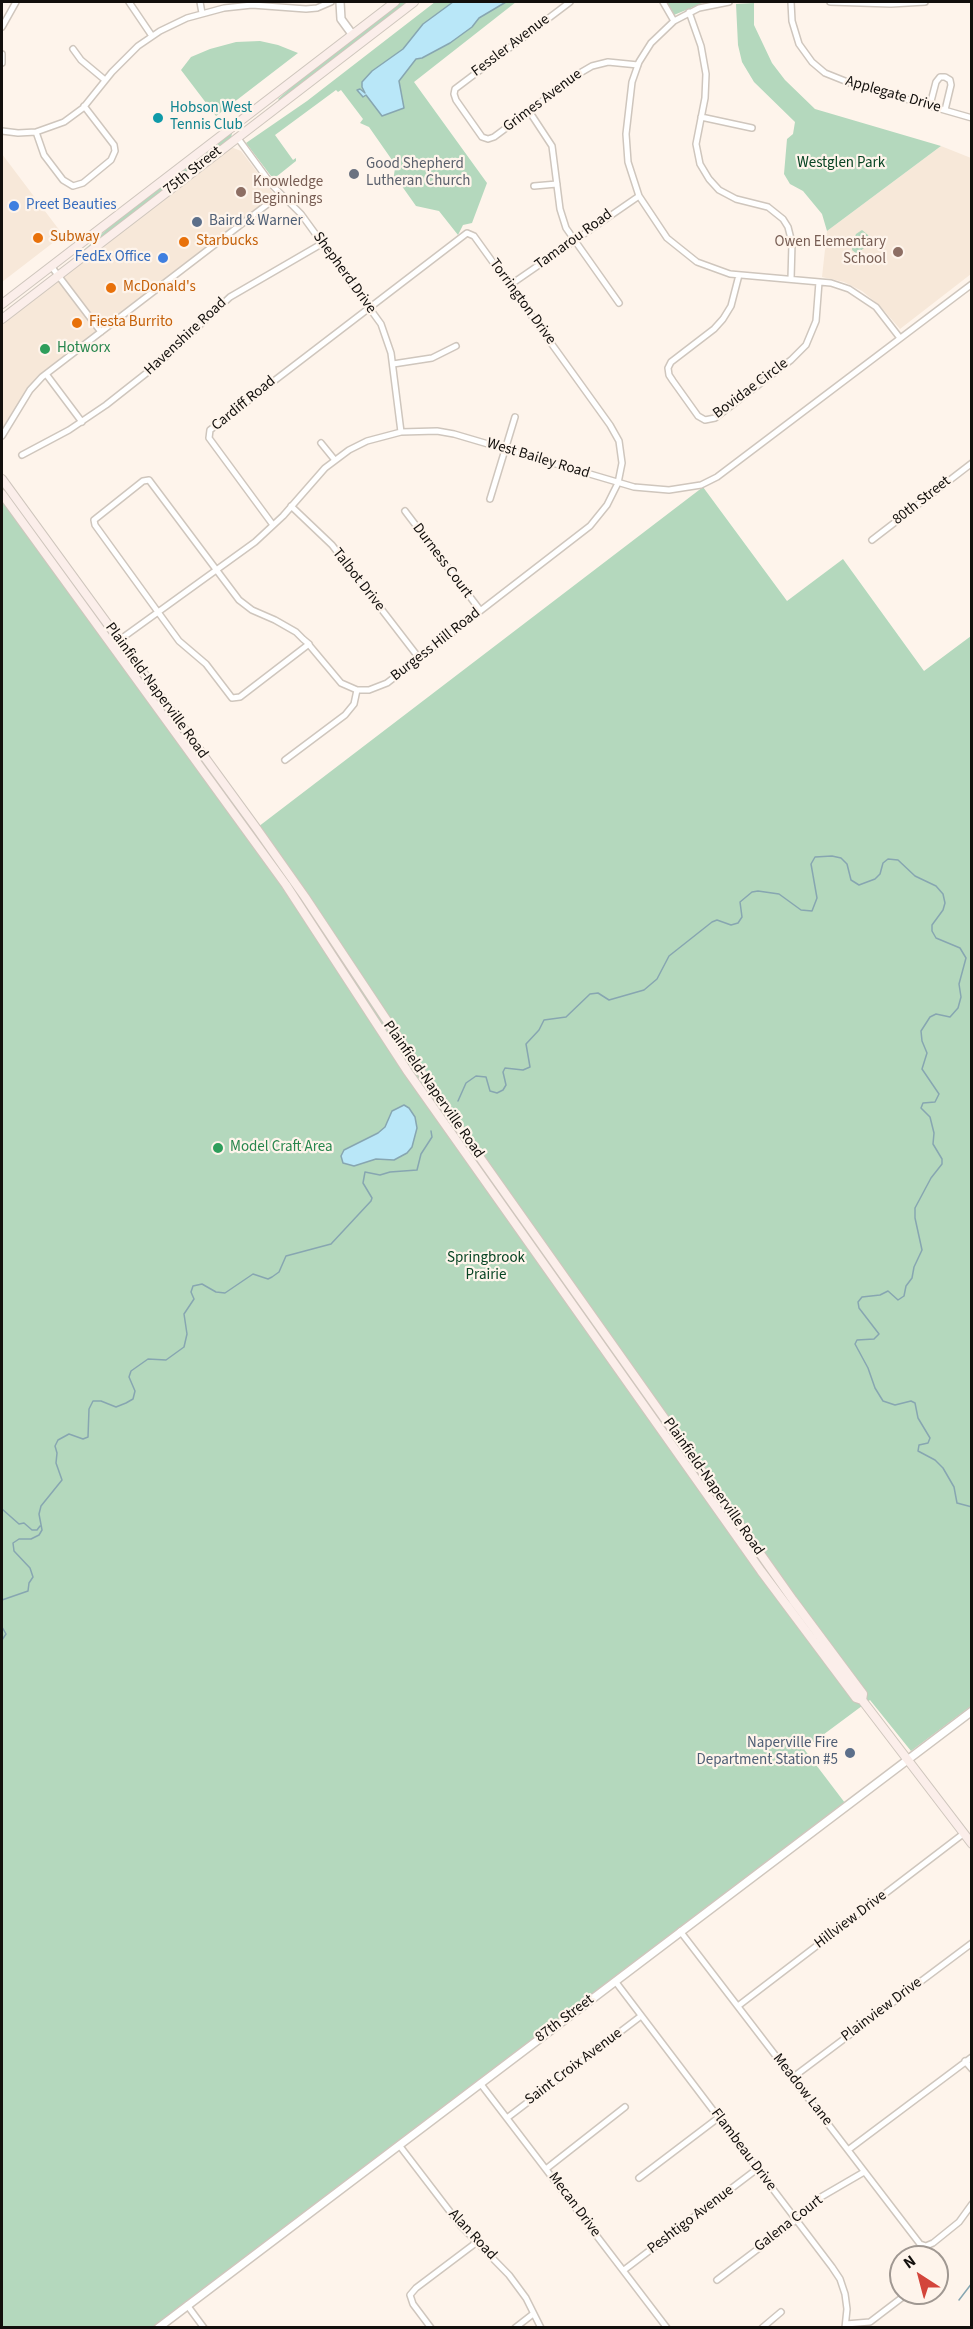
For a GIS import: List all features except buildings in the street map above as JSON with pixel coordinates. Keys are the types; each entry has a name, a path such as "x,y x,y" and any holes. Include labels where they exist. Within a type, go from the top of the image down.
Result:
{"main road":[{"name":"75th Street","path":"2,304 394,2"},
{"name":"75th Street","path":"2,319 414,2"},
{"path":"237,137 242,119"},
{"name":"Plainfield-Naperville Road","path":"2,479 299,889 422,1075 787,1591 863,1694 862,1700"},
{"name":"Plainfield-Naperville Road","path":"2,494 286,885 408,1072 780,1598 856,1698 862,1700 972,1844"}],"street":[{"path":"2,27 16,2"},
{"path":"129,2 152,36"},
{"path":"200,2 202,12"},
{"path":"2,131 18,134 36,132 64,122 84,106 124,59 152,36 177,22 202,12 276,4 306,9 317,8 331,2"},
{"path":"340,2 341,19 352,34"},
{"name":"Fessler Avenue","path":"485,139 456,100 454,92 457,87 570,2"},
{"path":"663,2 674,21"},
{"path":"729,2 689,12 674,21 651,43 638,65 631,91 626,134 628,162 639,196 659,228 681,251 708,267 739,275 838,285 864,298 879,311 900,338"},
{"name":"Applegate Drive","path":"791,2 796,38 808,57 821,69 850,83 972,118"},
{"path":"830,2 891,4 925,2"},
{"path":"689,12 704,61 706,86 697,150 704,173 713,185 728,196 762,204 783,219 788,227 792,243 791,279"},
{"path":"73,49 81,60 105,80"},
{"path":"2,54 2,63"},
{"name":"Grimes Avenue","path":"485,139 494,137 592,66 608,62 638,65"},
{"path":"930,105 936,82 940,77 945,77 950,80 951,86 945,110"},
{"path":"36,132 44,155 63,180 73,186 83,183 111,160 115,151 114,145 84,106"},
{"path":"529,111 552,146 561,217 573,240 619,303"},
{"path":"701,117 752,128"},
{"name":"Shepherd Drive","path":"237,137 279,193 301,214 323,243 384,331 393,364 401,432"},
{"path":"534,186 557,184"},
{"path":"2,436 30,390 46,374 279,193"},
{"name":"Tamarou Road","path":"510,285 639,196"},
{"name":"Torrington Drive","path":"369,307 466,233 474,236 613,429 621,452 622,468 618,483"},
{"name":"Havenshire Road","path":"22,455 82,422 148,372 230,297 323,243"},
{"path":"51,266 101,332"},
{"name":"Bovidae Circle","path":"739,275 730,306 723,319 714,329 671,362 668,368 673,381 698,416 705,420 715,418 801,351 814,328 819,282"},
{"name":"West Bailey Road","path":"112,646 273,525 334,459 367,441 401,432 442,432 645,489 669,490 691,487 711,481 972,284"},
{"name":"Cardiff Road","path":"273,525 211,441 208,433 214,426 369,307"},
{"path":"393,364 432,358 456,346"},
{"path":"46,374 82,422"},
{"path":"490,499 515,417"},
{"path":"321,443 334,459"},
{"name":"80th Street","path":"872,540 972,463"},
{"path":"285,760 349,711 355,701 357,690 338,681 309,644 286,626 244,605 151,481 143,481 96,516 93,522 179,641 206,664 228,694 234,698 240,697 309,644"},
{"name":"Burgess Hill Road","path":"357,690 380,687 590,526 607,505 618,483"},
{"name":"Talbot Drive","path":"291,507 332,545 419,658"},
{"name":"Durness Court","path":"405,512 480,610"},
{"name":"87th Street","path":"158,2328 972,1711"},
{"name":"Hillview Drive","path":"738,2006 963,1834"},
{"name":"Meadow Lane","path":"680,1931 917,2241 926,2246 959,2222 972,2204"},
{"name":"Plainview Drive","path":"792,2078 972,1943"},
{"name":"Flambeau Drive","path":"615,1981 840,2279 846,2294 846,2326"},
{"name":"Saint Croix Avenue","path":"507,2118 641,2016"},
{"path":"848,2150 972,2056"},
{"path":"965,2061 972,2069"},
{"name":"Mecan Drive","path":"480,2083 667,2328"},
{"path":"546,2169 625,2108"},
{"path":"639,2178 718,2118"},
{"name":"Alan Road","path":"399,2145 454,2218 509,2275 526,2298 541,2328"},
{"name":"Peshtigo Avenue","path":"624,2270 757,2169"},
{"name":"Galena Court","path":"717,2280 796,2220 822,2197 864,2172"},
{"path":"430,2328 413,2304 410,2295 477,2242"},
{"path":"187,2305 204,2328"},
{"path":"846,2326 870,2322 892,2305"},
{"path":"762,2328 781,2312"},
{"path":"515,2328 533,2314"}],"shaded area":[{"name":"Owen Elementary School","path":"941,146 971,158 971,274 900,329 880,306 862,291 844,282 822,277 827,231"},
{"path":"231,147 241,151 276,197 42,376 2,435 2,323"},
{"path":"2,154 63,235 2,282"}],"green space":[{"path":"399,2 409,2 280,101 278,99 322,60"},
{"path":"435,2 516,2 414,82 487,183 472,223 463,225 458,235 439,211 416,206 399,182 396,184 393,181 396,162 392,160 369,127 360,123 363,119 341,90 338,92 336,90 275,135 293,160 296,158 296,161 276,177 271,176 246,143 307,101"},
{"path":"666,2 705,2 674,15"},
{"name":"Westglen Park","path":"754,3 754,25 772,63 785,80 815,109 941,146 827,231 822,214 803,191 790,184 784,174 787,139 793,134 795,122 754,82 742,62 738,45 736,4"},
{"path":"260,41 298,53 216,116 181,70 191,57 210,49 236,42"},
{"path":"233,129 231,138 66,266 135,204"},
{"path":"862,230 868,235 869,240 857,254 852,250 853,241 856,234"},
{"name":"Springbrook Prairie","path":"703,487 787,601 843,559 924,671 971,636 971,1706 911,1751 870,1700 804,1749 845,1803 453,2103 153,2327 2,2327 2,500 247,836 121,653 123,651 254,830"}],"water":[{"path":"453,2 506,2 479,18 472,27 450,43 416,59 399,81 404,108 382,116 366,95 363,97 357,90 360,89 365,93 362,82 372,71 403,49 423,24"},
{"path":"404,1105 415,1117 417,1128 412,1147 407,1153 394,1160 376,1159 354,1166 343,1163 341,1156 344,1150 378,1133 385,1127 392,1111"}],"waterway":[{"path":"458,1101 466,1083 476,1076 486,1077 490,1091 497,1093 506,1085 503,1072 505,1068 523,1070 530,1067 526,1044 539,1030 544,1020 566,1017 590,994 598,993 609,1000 644,990 657,979 669,956 712,922 717,920 731,925 738,923 742,917 740,902 752,892 779,894 801,910 812,911 817,898 811,864 815,857 841,858 847,864 851,880 859,885 875,879 880,874 883,863 888,859 898,860 915,876 936,886 943,894 945,903 943,910 932,925 932,931 936,938 960,948 966,958 959,984 961,997 958,1008 950,1017 936,1014 930,1017 921,1031 927,1053 922,1069 939,1094 935,1102 923,1103 921,1108 930,1117 934,1133 933,1144 942,1159 942,1164 931,1178 915,1208 922,1250 904,1296 898,1300 888,1291 880,1295 862,1297 858,1302 859,1308 879,1334 874,1339 857,1340 855,1344 883,1401 895,1405 911,1401 915,1403 918,1418 930,1438 928,1443 919,1445 918,1451 935,1460 943,1468 954,1487 957,1503 972,1507"},
{"path":"2,1600 28,1591 33,1577 30,1568 14,1551 13,1543 19,1539 31,1539 39,1535 42,1530 39,1514 41,1506 62,1480 56,1463 55,1446 58,1440 69,1434 83,1439 88,1437 89,1409 93,1401 101,1401 116,1407 133,1399 135,1391 129,1377 131,1371 148,1359 166,1360 184,1347 187,1334 184,1314 194,1299 191,1292 193,1286 202,1284 216,1292 225,1293 253,1274 268,1279 272,1277 279,1272 286,1256 331,1244 371,1201 372,1198 363,1183 365,1172 380,1175 417,1170 421,1154 432,1137 431,1131"},
{"path":"2,1509 19,1524 24,1523 32,1530 37,1530 40,1526"},
{"path":"2,1627 6,1634 2,1640"},
{"path":"959,2300 972,2283"}],"place":[{"name":"Hobson West Tennis Club","path":"158,118"},
{"name":"Good Shepherd Lutheran Church","path":"354,174"},
{"name":"Knowledge Beginnings","path":"241,192"},
{"name":"Preet Beauties","path":"14,206"},
{"name":"Baird & Warner","path":"197,222"},
{"name":"Subway","path":"38,238"},
{"name":"Starbucks","path":"184,242"},
{"name":"Owen Elementary School","path":"898,252"},
{"name":"FedEx Office","path":"163,258"},
{"name":"McDonald's","path":"111,288"},
{"name":"Fiesta Burrito","path":"77,323"},
{"name":"Hotworx","path":"45,349"},
{"name":"Model Craft Area","path":"218,1148"},
{"name":"Naperville Fire Department Station #5","path":"850,1753"}]}
